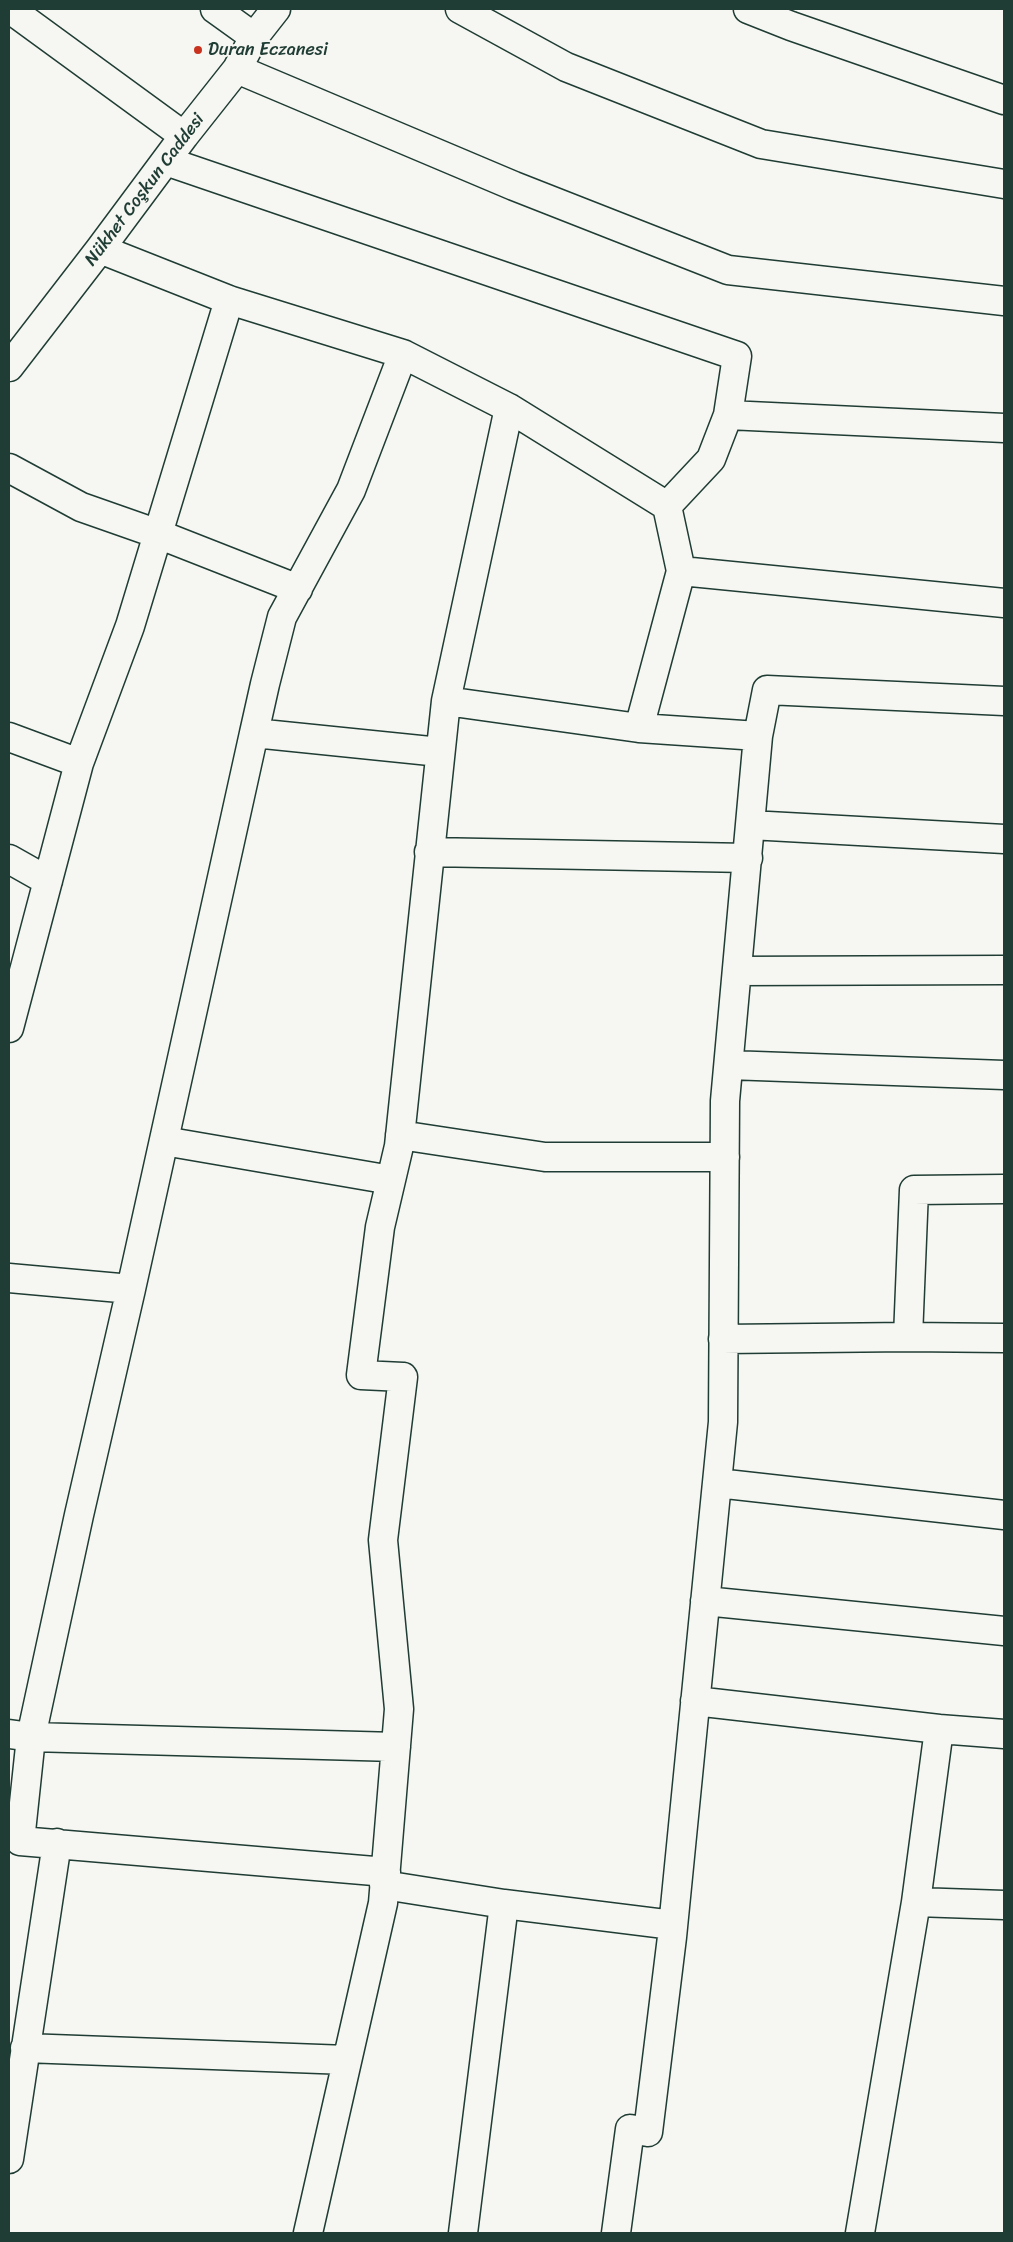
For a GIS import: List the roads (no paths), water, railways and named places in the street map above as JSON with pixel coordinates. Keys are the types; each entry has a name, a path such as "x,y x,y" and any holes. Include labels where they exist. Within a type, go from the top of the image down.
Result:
{"street":[{"path":"10,9 184,136"},
{"path":"215,9 254,37"},
{"name":"Nükhet Coşkun Caddesi","path":"9,368 184,136 237,70 254,37 276,9"},
{"path":"460,9 566,67 761,144 1004,184"},
{"path":"748,9 1004,100"},
{"path":"237,70 514,186 728,270 1004,301"},
{"path":"166,160 737,356 728,415 711,459 667,506"},
{"path":"100,249 229,300 403,354 509,408 667,506 681,571 639,728"},
{"path":"9,1023 80,763 130,626 229,300"},
{"path":"403,354 351,490 282,617 254,733 132,1289 79,1515 20,1735 20,1841 57,1843 385,1879 504,1904 674,1925"},
{"path":"308,2233 383,1903 399,1709 383,1540 403,1377 361,1375 380,1227 400,1135 446,701 509,408"},
{"path":"728,415 1004,428"},
{"path":"9,468 81,507 158,534 298,589"},
{"path":"681,571 1004,603"},
{"path":"616,2233 630,2129 648,2132 674,1925 696,1701 723,1422 725,1101 758,736 766,690 1004,701"},
{"path":"446,701 639,728 758,736"},
{"path":"254,733 440,752"},
{"path":"9,737 80,763"},
{"path":"750,825 1004,839"},
{"path":"429,852 748,858"},
{"path":"9,860 48,881"},
{"path":"737,971 1004,970"},
{"path":"728,1065 1004,1075"},
{"path":"400,1135 545,1157 725,1157"},
{"path":"164,1141 391,1180"},
{"path":"908,1337 914,1190 1004,1189"},
{"path":"9,1278 132,1289"},
{"path":"723,1339 1004,1338"},
{"path":"717,1483 1004,1515"},
{"path":"705,1601 1004,1631"},
{"path":"696,1701 939,1729 1004,1734"},
{"path":"860,2233 916,1902 939,1729"},
{"path":"20,1735 396,1746"},
{"path":"9,2158 57,1843"},
{"path":"916,1902 1004,1905"},
{"path":"463,2233 504,1904"},
{"path":"26,2048 347,2060"}],"place":[{"name":"Duran Eczanesi","path":"198,50"}]}
